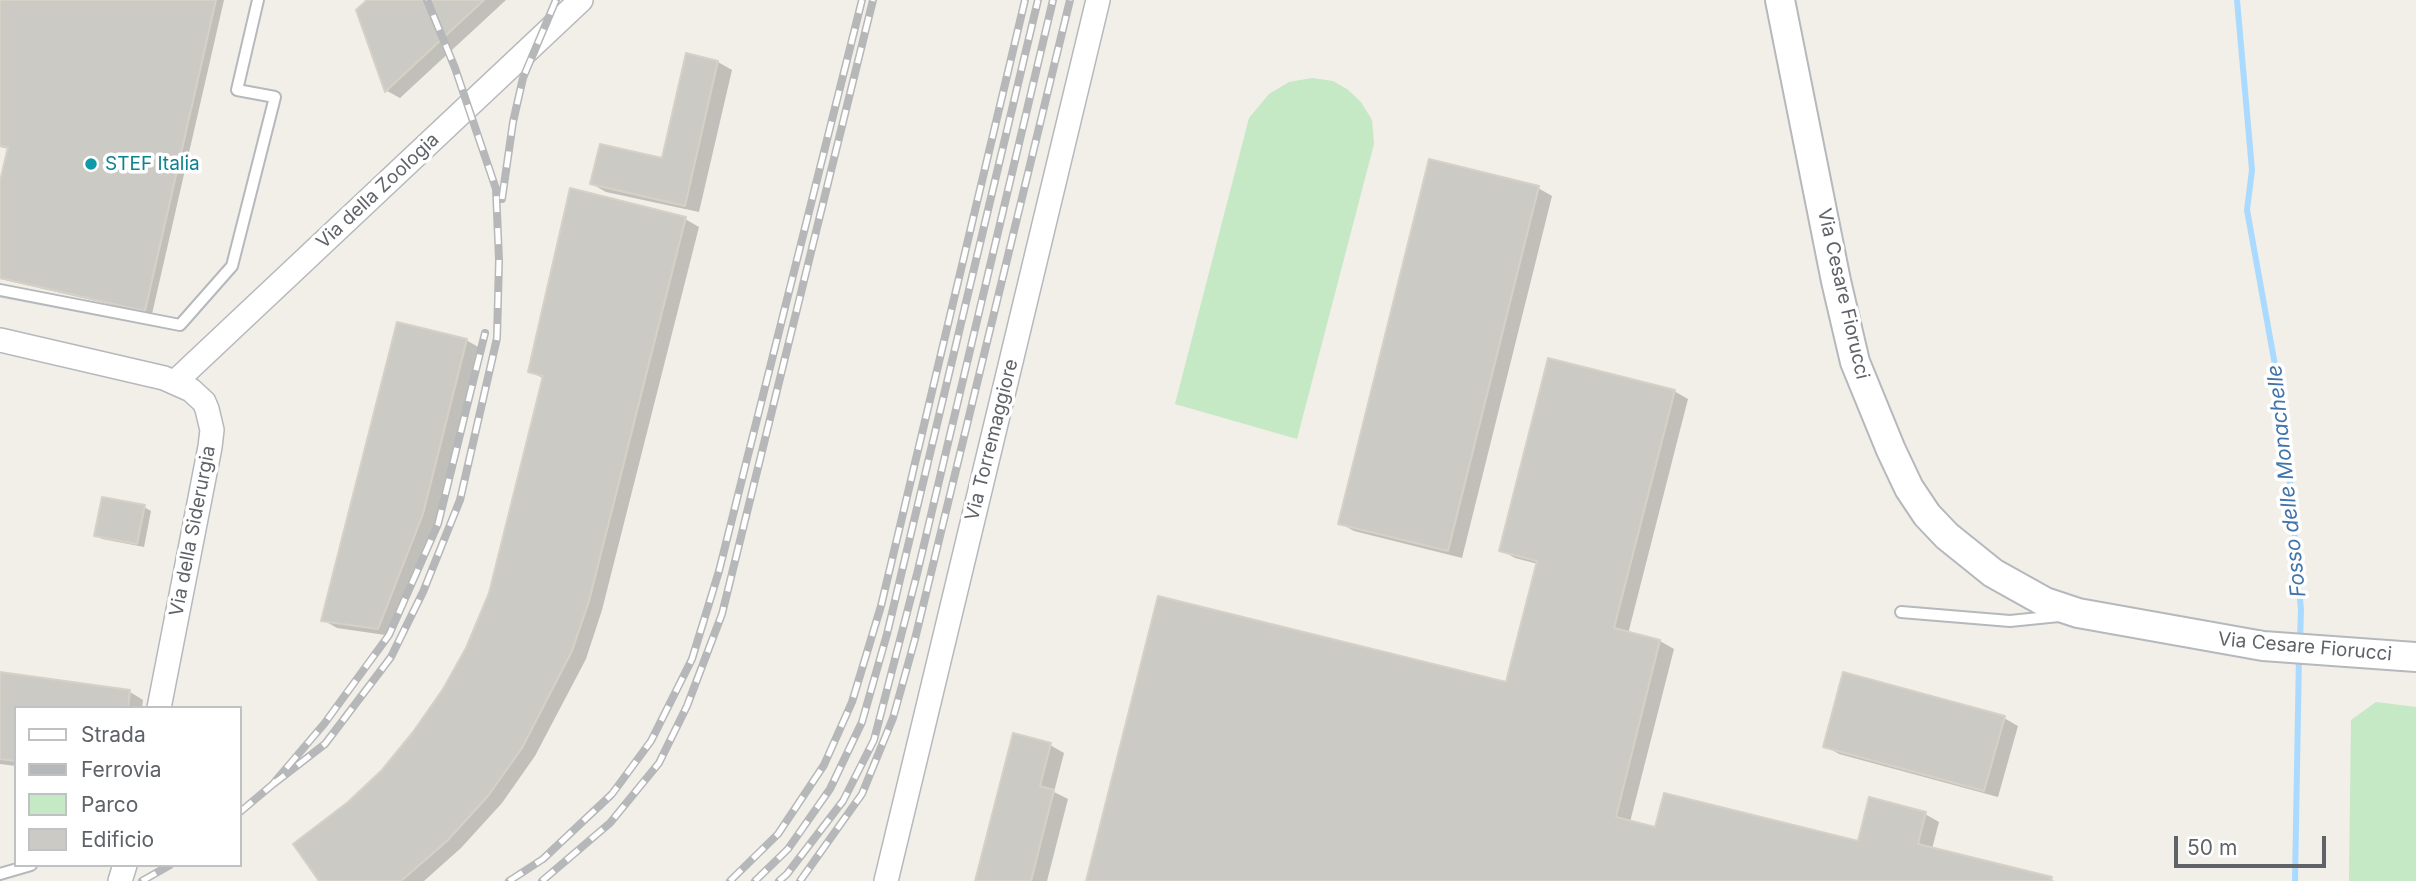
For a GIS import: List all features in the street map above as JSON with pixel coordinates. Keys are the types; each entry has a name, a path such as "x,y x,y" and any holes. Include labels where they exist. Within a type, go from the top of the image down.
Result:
{"street":[{"name":"Via della Zoologia","path":"175,382 581,0"},
{"name":"Via Torremaggiore","path":"886,881 1098,0"},
{"name":"Via Cesare Fiorucci","path":"1780,0 1836,281 1856,362 1874,412 1905,479 1927,515 1947,536 2017,589 2082,614 2263,646 2416,657"},
{"name":"Via della Siderurgia","path":"0,340 175,382 191,390 204,402 212,430 159,706"}],"lane":[{"path":"0,290 180,325 232,266 275,97 237,90 258,0"},
{"path":"1901,612 2010,621 2082,614"},
{"path":"0,874 24,867"}],"green space":[{"path":"1312,78 1333,81 1361,102 1372,120 1374,144 1297,439 1175,404 1249,118 1269,94 1289,82"},
{"path":"2376,702 2416,707 2416,881 2349,881 2351,720"}],"building":[{"name":"STEF Italia","path":"0,0 216,0 145,311 0,278 0,181 8,147 0,146"},
{"path":"367,0 484,0 385,92 356,10"},
{"path":"686,53 718,61 685,206 590,184 600,144 662,158"},
{"path":"1429,159 1539,186 1448,551 1338,524"},
{"path":"570,188 686,217 589,601 572,651 522,748 488,796 447,841 401,881 319,881 293,844 348,802 382,770 413,732 443,689 466,648 489,593 543,376 528,372"},
{"path":"397,322 467,339 423,514 378,629 321,621"},
{"path":"1548,358 1675,390 1614,628 1660,640 1616,817 1655,827 1664,793 1858,841 1869,797 1926,812 1918,844 2052,877 2051,881 1086,881 1158,596 1506,682 1537,561 1499,551"},
{"path":"102,497 145,505 137,544 94,536"},
{"path":"0,672 130,690 128,706 14,706 14,761 0,759"},
{"path":"1843,672 2005,716 1984,791 1823,747"},
{"path":"1013,733 1051,743 1040,786 1054,790 1031,881 975,881"}],"waterway":[{"name":"Fosso delle Monachelle","path":"2237,0 2252,170 2247,210 2284,415 2301,610 2300,641"},
{"name":"Fosso delle Monachelle","path":"2295,881 2299,655"}],"railway":[{"path":"272,785 325,744 391,657 423,592 460,500 497,338 499,260 496,189 455,68 427,0"},
{"path":"502,199 513,122 523,78 556,0"},
{"path":"509,881 543,859 612,794 651,741 692,659 719,571 862,0"},
{"path":"542,881 610,823 659,763 687,706 722,614 873,0"},
{"path":"730,881 778,834 824,765 852,702 881,606 1025,0"},
{"path":"755,881 788,849 830,789 862,722 887,634 1038,0"},
{"path":"779,881 843,801 874,740 917,574 1053,0"},
{"path":"800,881 862,794 893,718 915,639 1070,0"},
{"path":"242,810 272,785 324,724 389,635 438,524 485,333"},
{"path":"142,881 166,867"}],"place":[{"name":"STEF Italia","path":"91,164"}]}
